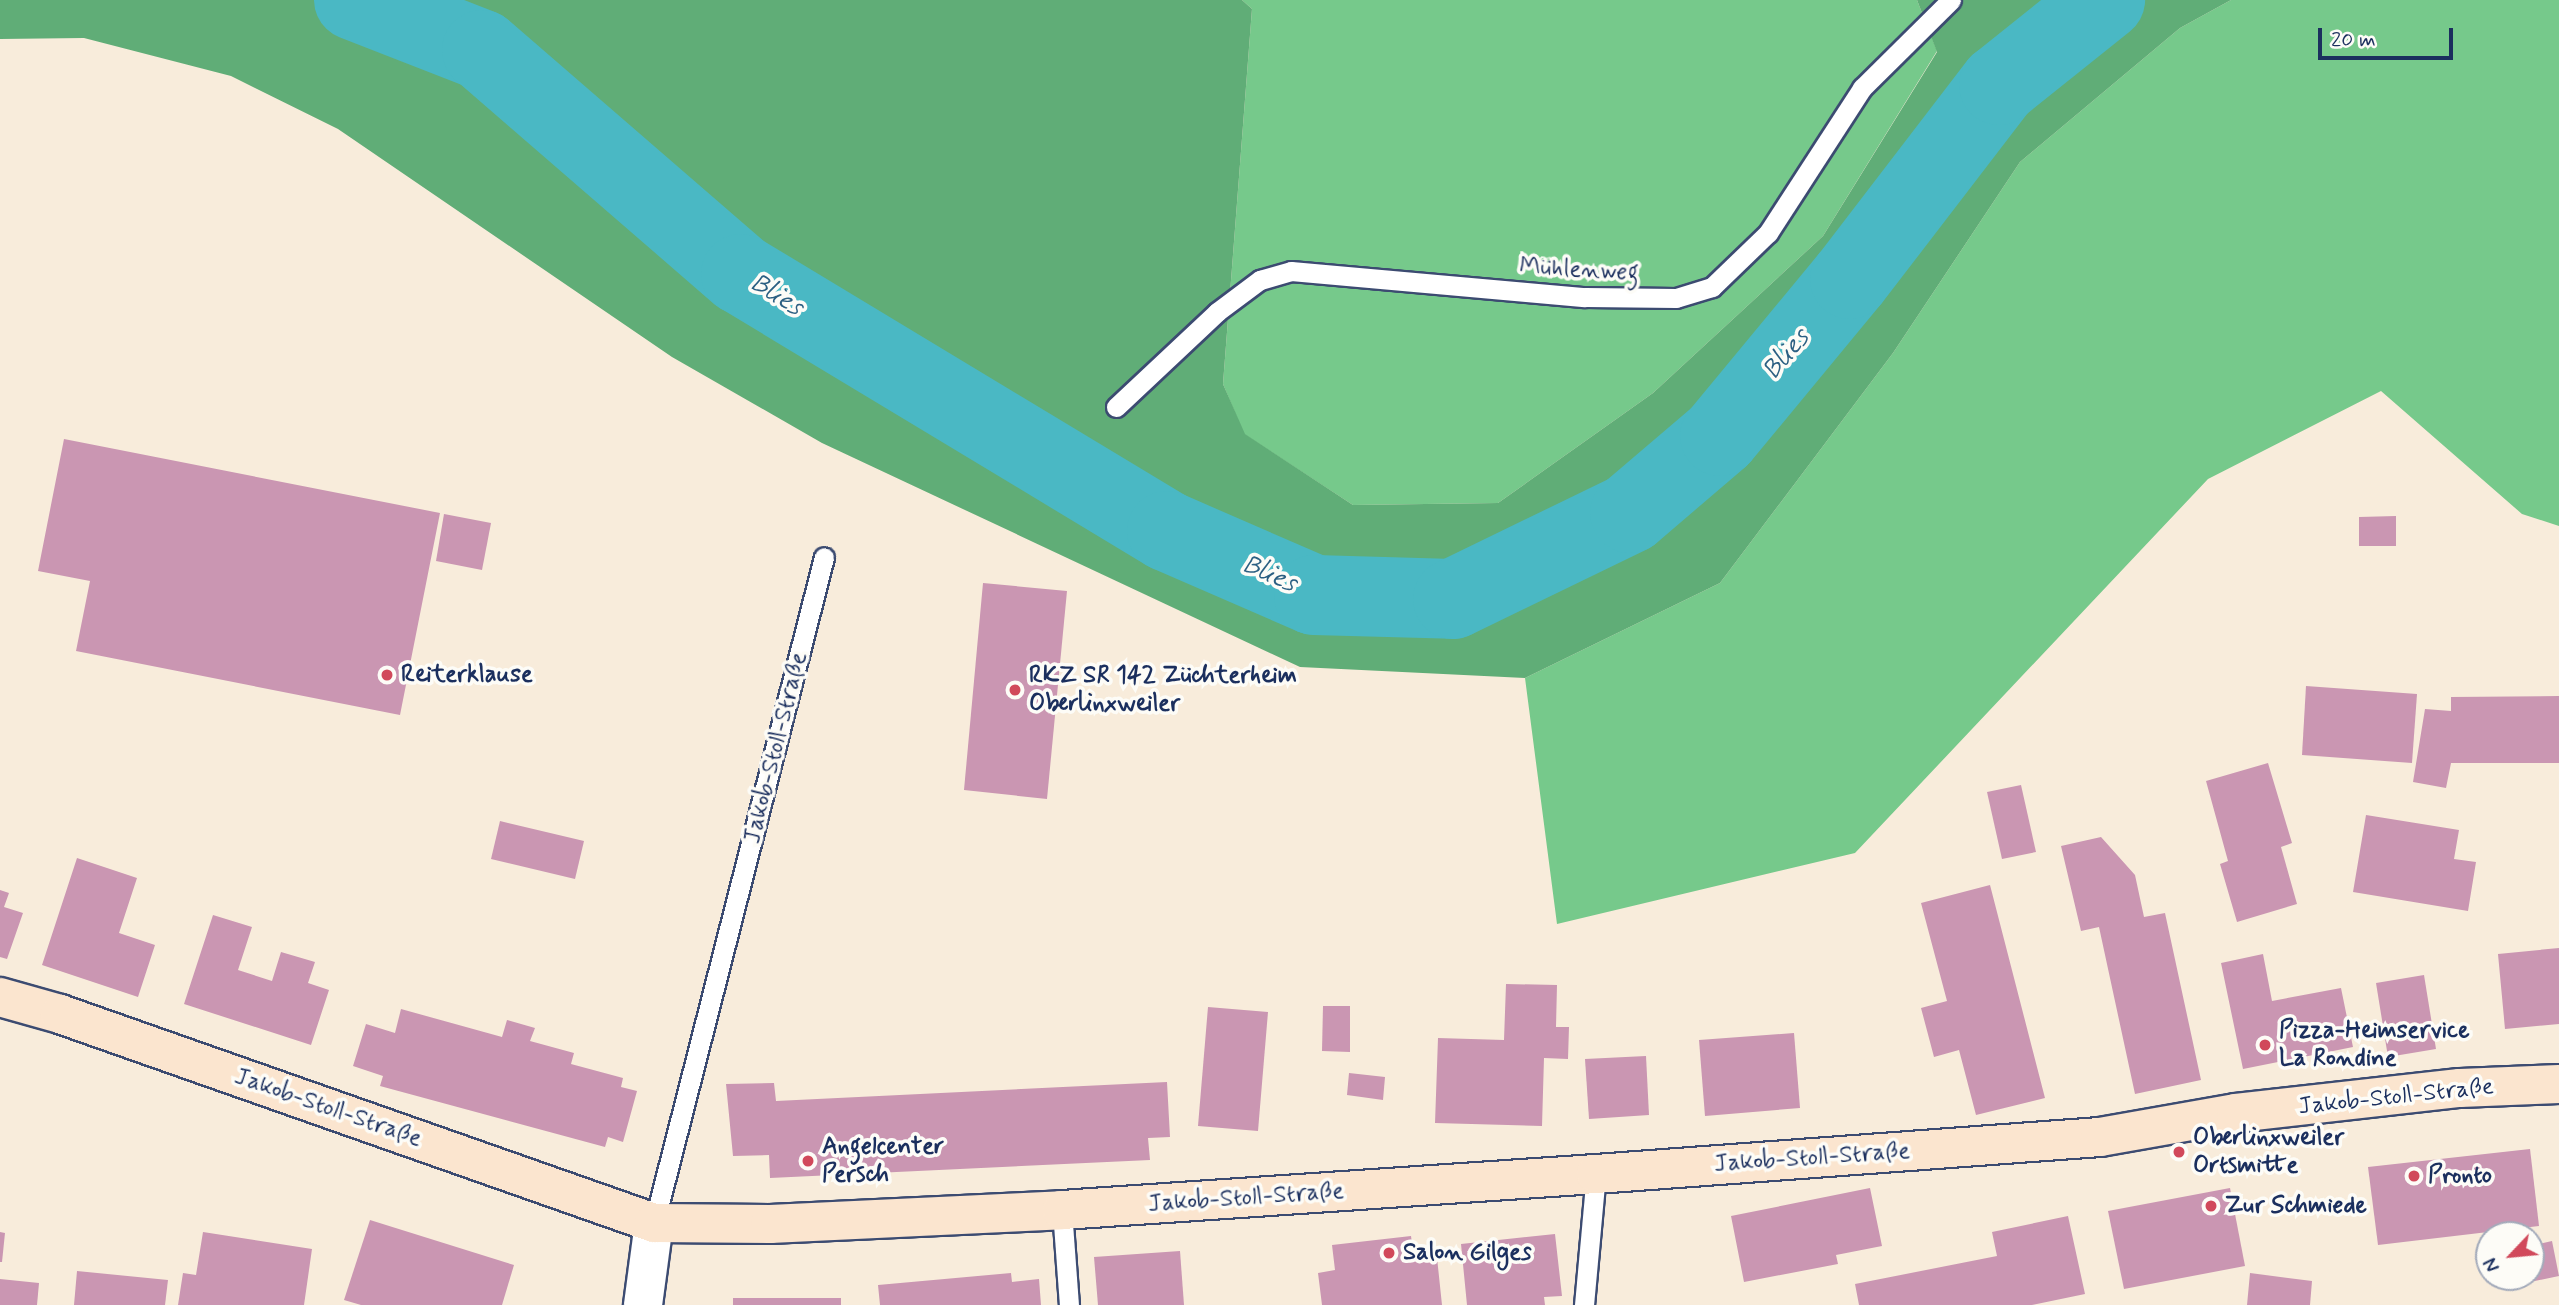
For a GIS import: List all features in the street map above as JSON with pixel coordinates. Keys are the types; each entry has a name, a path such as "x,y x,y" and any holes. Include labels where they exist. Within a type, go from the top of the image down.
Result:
{"main road":[{"name":"Jakob-Stoll-Straße","path":"0,997 654,1223 770,1224 1062,1210 1595,1174 2100,1137 2249,1112 2460,1088 2559,1084"}],"street":[{"path":"643,1305 654,1223"}],"lane":[{"name":"Mühlenweg","path":"1116,407 1217,312 1260,280 1291,271 1585,297 1676,298 1713,287 1768,233 1863,88 1951,0"},
{"name":"Jakob-Stoll-Straße","path":"654,1223 824,557"},
{"path":"1584,1305 1595,1174"},
{"path":"1062,1210 1069,1305"}],"green space":[{"path":"0,0 1242,0 1252,9 1223,384 1245,434 1353,505 1498,503 1653,393 1823,236 1937,52 1917,0 2231,0 2180,28 2020,162 1893,353 1720,583 1525,678 1300,667 822,443 672,357 338,129 231,76 84,38 0,39"},
{"path":"1242,0 1917,0 1937,51 1823,236 1653,393 1498,503 1353,505 1244,434 1223,384 1252,9"},
{"path":"2231,0 2559,0 2559,526 2522,514 2381,391 2208,479 1855,853 1557,924 1525,678 1720,583 1893,353 2020,162 2180,28"}],"building":[{"path":"64,439 440,513 400,715 76,651 90,581 38,571"},
{"path":"444,514 491,523 482,570 436,561"},
{"path":"2396,516 2396,546 2359,546 2359,517"},
{"name":"RKZ SR 142 Züchterheim Oberlinxweiler","path":"983,583 1067,591 1047,799 964,790"},
{"path":"2306,686 2417,694 2412,763 2302,755"},
{"path":"2559,696 2559,763 2451,763 2446,788 2413,782 2425,709 2451,711 2451,697"},
{"path":"2268,763 2292,843 2281,847 2297,904 2237,922 2220,864 2228,861 2206,781"},
{"path":"2021,785 2036,852 2002,859 1987,792"},
{"path":"2366,815 2459,830 2454,859 2476,862 2468,911 2353,892"},
{"path":"500,821 584,841 575,879 491,859"},
{"path":"2101,837 2135,875 2144,917 2165,913 2201,1080 2135,1094 2099,927 2081,931 2061,846"},
{"path":"77,858 137,878 119,933 155,945 138,997 42,965"},
{"path":"1990,885 2045,1098 1976,1115 1959,1050 1934,1057 1921,1008 1947,1001 1921,903"},
{"path":"0,890 9,893 4,907 23,913 7,959 0,957"},
{"path":"213,915 252,927 238,970 272,981 281,952 315,962 308,983 329,990 311,1045 184,1004"},
{"path":"2559,948 2559,1024 2505,1029 2498,954"},
{"path":"2263,954 2272,1001 2341,988 2353,1047 2243,1069 2221,963"},
{"path":"2424,975 2436,1049 2388,1057 2376,983"},
{"path":"1506,984 1557,985 1556,1027 1569,1027 1568,1059 1544,1058 1542,1126 1435,1123 1438,1038 1504,1040"},
{"path":"1323,1006 1350,1006 1350,1052 1322,1051"},
{"path":"1208,1007 1268,1012 1258,1131 1198,1126"},
{"path":"401,1009 502,1037 507,1020 535,1028 530,1041 574,1053 571,1064 623,1078 621,1087 637,1091 623,1142 608,1137 605,1147 380,1086 383,1076 353,1066 366,1024 395,1033"},
{"path":"1794,1033 1800,1108 1705,1116 1699,1040"},
{"path":"1646,1056 1649,1115 1589,1119 1585,1059"},
{"path":"1349,1073 1385,1077 1383,1100 1347,1095"},
{"path":"1167,1082 1170,1137 1148,1138 1150,1160 770,1178 769,1155 733,1156 726,1084 774,1083 776,1101"},
{"path":"2530,1149 2538,1221 2475,1221 2475,1234 2378,1245 2368,1167"},
{"path":"1870,1188 1882,1246 1836,1255 1838,1264 1744,1282 1731,1216"},
{"path":"2230,1188 2245,1266 2124,1289 2108,1211"},
{"path":"2068,1216 2085,1294 2032,1305 1859,1305 1855,1284 1997,1256 1992,1232"},
{"path":"370,1220 514,1265 502,1305 361,1305 344,1300"},
{"path":"0,1232 5,1233 2,1262 0,1262"},
{"path":"203,1232 312,1249 304,1305 178,1305 183,1273 196,1275"},
{"path":"1555,1234 1562,1296 1544,1297 1545,1305 1467,1305 1461,1244"},
{"path":"1411,1236 1413,1251 1436,1248 1442,1305 1322,1305 1318,1273 1335,1270 1332,1245"},
{"path":"2552,1241 2559,1276 2545,1279 2545,1243"},
{"path":"1180,1251 1184,1305 1098,1305 1094,1257"},
{"path":"77,1271 168,1280 165,1305 74,1305"},
{"path":"1011,1273 1012,1282 1039,1279 1041,1305 880,1305 878,1285"},
{"path":"2250,1273 2312,1281 2310,1305 2247,1305"},
{"path":"0,1279 39,1283 37,1305 0,1305"},
{"path":"733,1298 841,1298 841,1305 733,1305"}],"waterway":[{"name":"Blies","path":"354,0 482,50 741,274 1167,531 1314,595 1453,599 1630,513 1720,436 1850,279 1999,85 2105,0"}],"place":[{"name":"Reiterklause","path":"387,675"},
{"name":"RKZ SR 142 Züchterheim Oberlinxweiler","path":"1015,690"},
{"name":"Pizza-Heimservice La Rondine","path":"2265,1045"},
{"name":"Oberlinxweiler Ortsmitte","path":"2179,1152"},
{"name":"Angelcenter Persch","path":"808,1161"},
{"name":"Pronto","path":"2414,1176"},
{"name":"Zur Schmiede","path":"2211,1206"},
{"name":"Salon Gilges","path":"1389,1253"}]}
